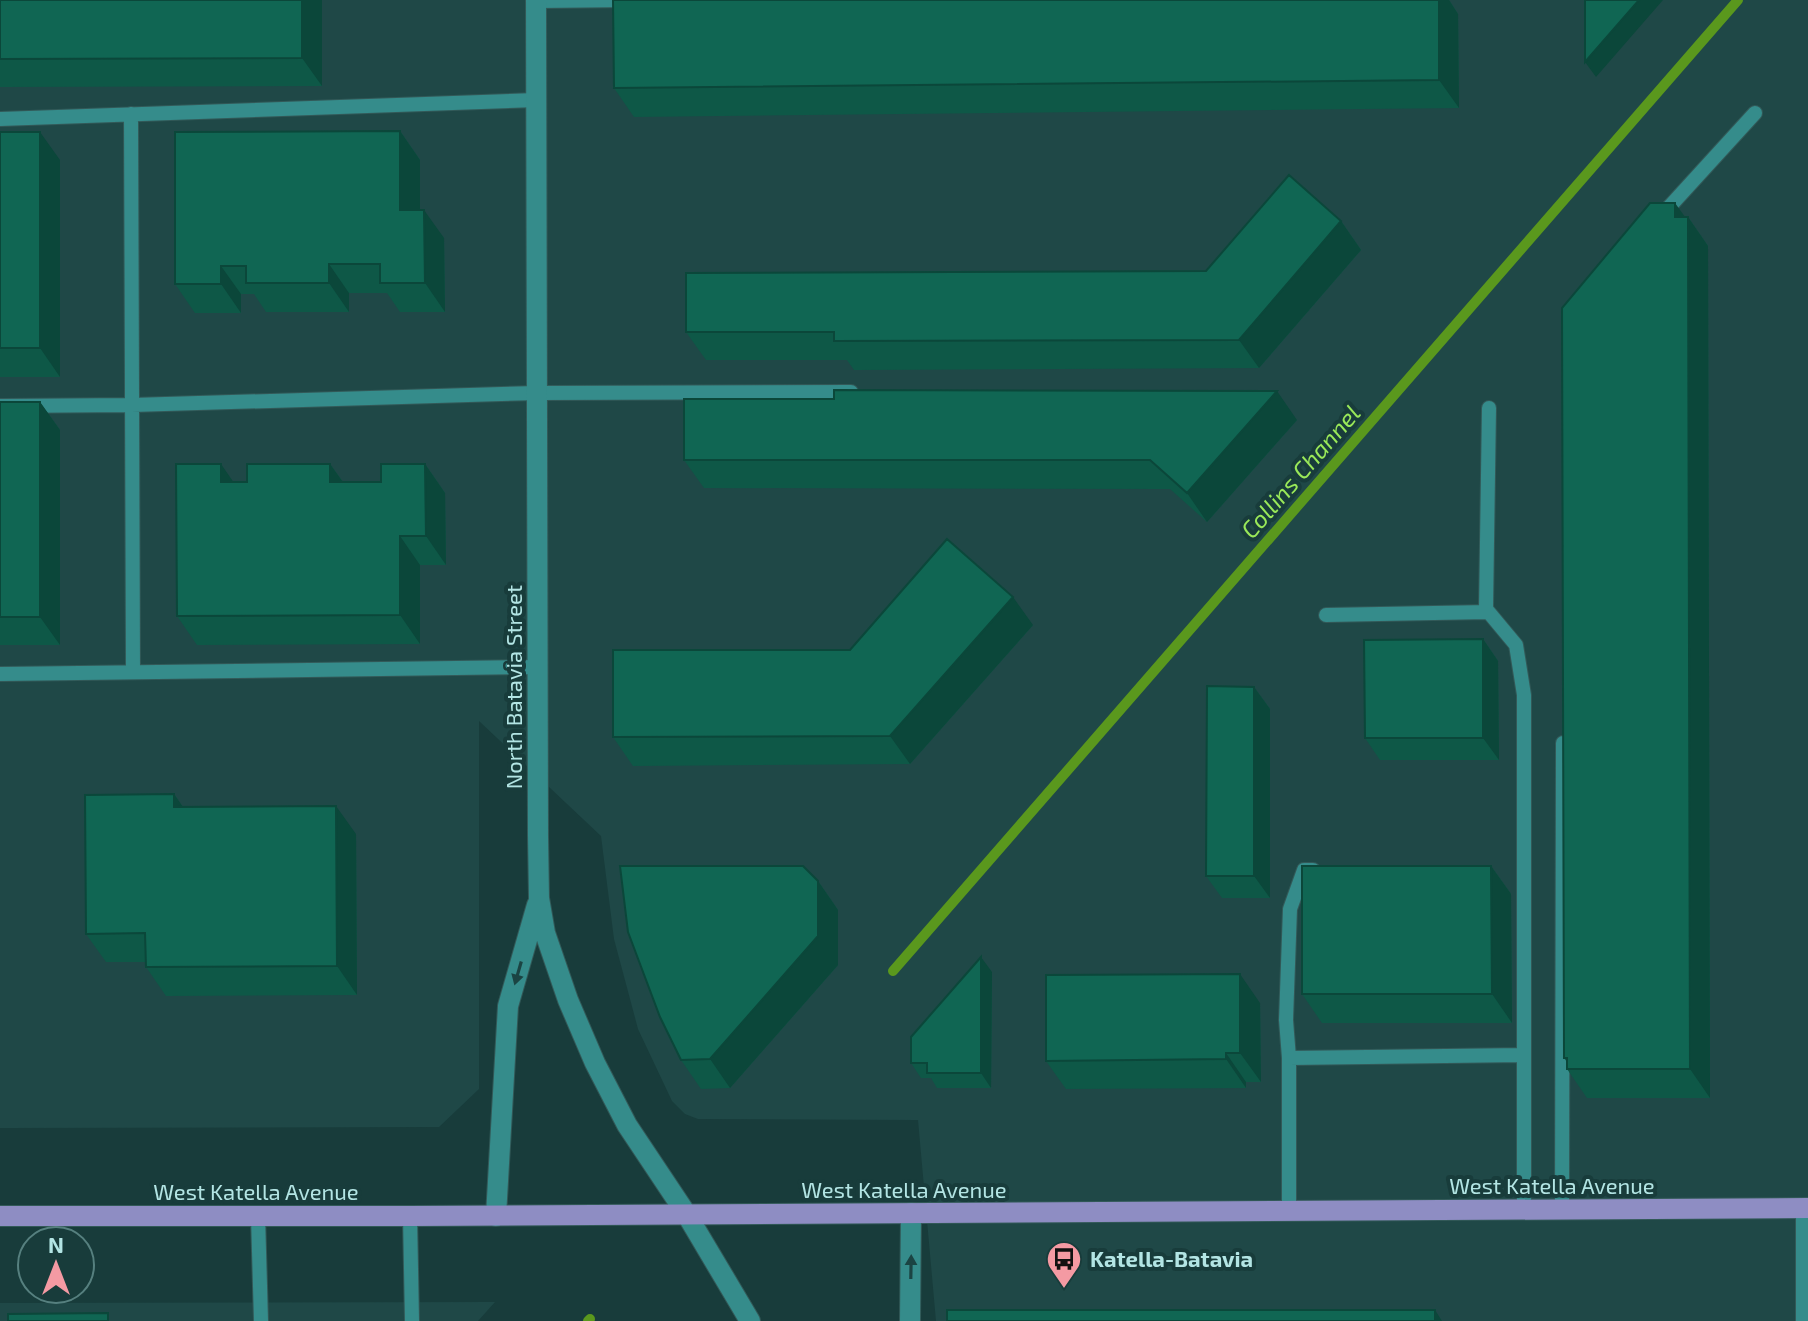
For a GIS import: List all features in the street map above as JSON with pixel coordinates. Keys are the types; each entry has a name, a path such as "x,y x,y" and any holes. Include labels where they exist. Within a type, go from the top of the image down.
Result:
{"main road":[{"name":"West Katella Avenue","path":"0,1216 1807,1208"}],"street":[{"name":"North Batavia Street","path":"536,0 539,898 545,933 568,1000 595,1063 627,1125 687,1215 750,1321"},
{"path":"496,1216 508,1006 539,898"},
{"path":"1806,1321 1807,1208"},
{"path":"910,1321 911,1213"}],"lane":[{"path":"536,0 644,0"},
{"path":"0,119 536,100"},
{"path":"1649,229 1755,113"},
{"path":"131,114 133,672"},
{"path":"0,406 537,393 867,392"},
{"path":"1489,408 1486,609 1516,645 1524,695 1524,1211"},
{"path":"1326,615 1488,612"},
{"path":"0,674 538,667"},
{"path":"1562,1211 1563,734"},
{"path":"1289,1212 1289,1058 1286,1020 1290,909 1304,870 1335,870"},
{"path":"1289,1058 1523,1055"},
{"path":"258,1216 261,1321"},
{"path":"410,1216 412,1321"}],"shaded area":[{"path":"0,0 1808,0 1808,1321 936,1321 918,1120 698,1119 685,1114 672,1101 638,1029 614,939 601,836 479,721 479,1089 439,1127 0,1128"},
{"path":"495,1302 478,1321 0,1321 0,1303"}],"building":[{"path":"0,0 302,0 302,58 0,59"},
{"path":"613,0 1439,0 1439,80 614,88"},
{"path":"1585,0 1639,0 1585,62"},
{"path":"400,131 400,210 424,210 425,283 380,283 380,264 329,264 329,283 246,283 246,266 221,266 221,284 175,284 175,132"},
{"path":"0,132 40,132 40,348 0,348"},
{"path":"1289,175 1341,221 1239,340 834,341 834,332 686,332 686,273 1206,271"},
{"path":"1650,203 1675,203 1675,217 1688,217 1690,1069 1567,1069 1567,1058 1564,1058 1562,308"},
{"path":"834,390 1277,391 1187,493 1150,460 684,460 684,399 834,399"},
{"path":"0,402 40,402 40,617 0,617"},
{"path":"176,464 221,464 221,482 247,482 247,464 330,464 330,482 381,482 381,464 425,464 426,536 400,536 400,615 177,616"},
{"path":"947,539 1013,597 890,736 613,737 613,650 850,650"},
{"path":"1483,639 1483,738 1365,738 1364,640"},
{"path":"1207,686 1254,687 1254,876 1206,876"},
{"path":"174,794 174,807 336,806 337,966 146,967 145,933 86,934 85,795"},
{"path":"620,866 803,866 818,881 818,936 710,1059 681,1060 660,1017 628,932"},
{"path":"1302,866 1491,866 1492,994 1302,994"},
{"path":"981,957 981,1073 927,1073 927,1063 911,1063 911,1037"},
{"path":"1240,974 1240,1053 1226,1053 1226,1059 1046,1061 1046,975"},
{"path":"947,1310 1435,1310 1435,1321 947,1321"},
{"path":"108,1313 108,1321 8,1321 8,1314"}],"waterway":[{"name":"Collins Channel","path":"893,971 1738,0"}],"place":[{"name":"Katella-Batavia","path":"1064,1290"}]}
